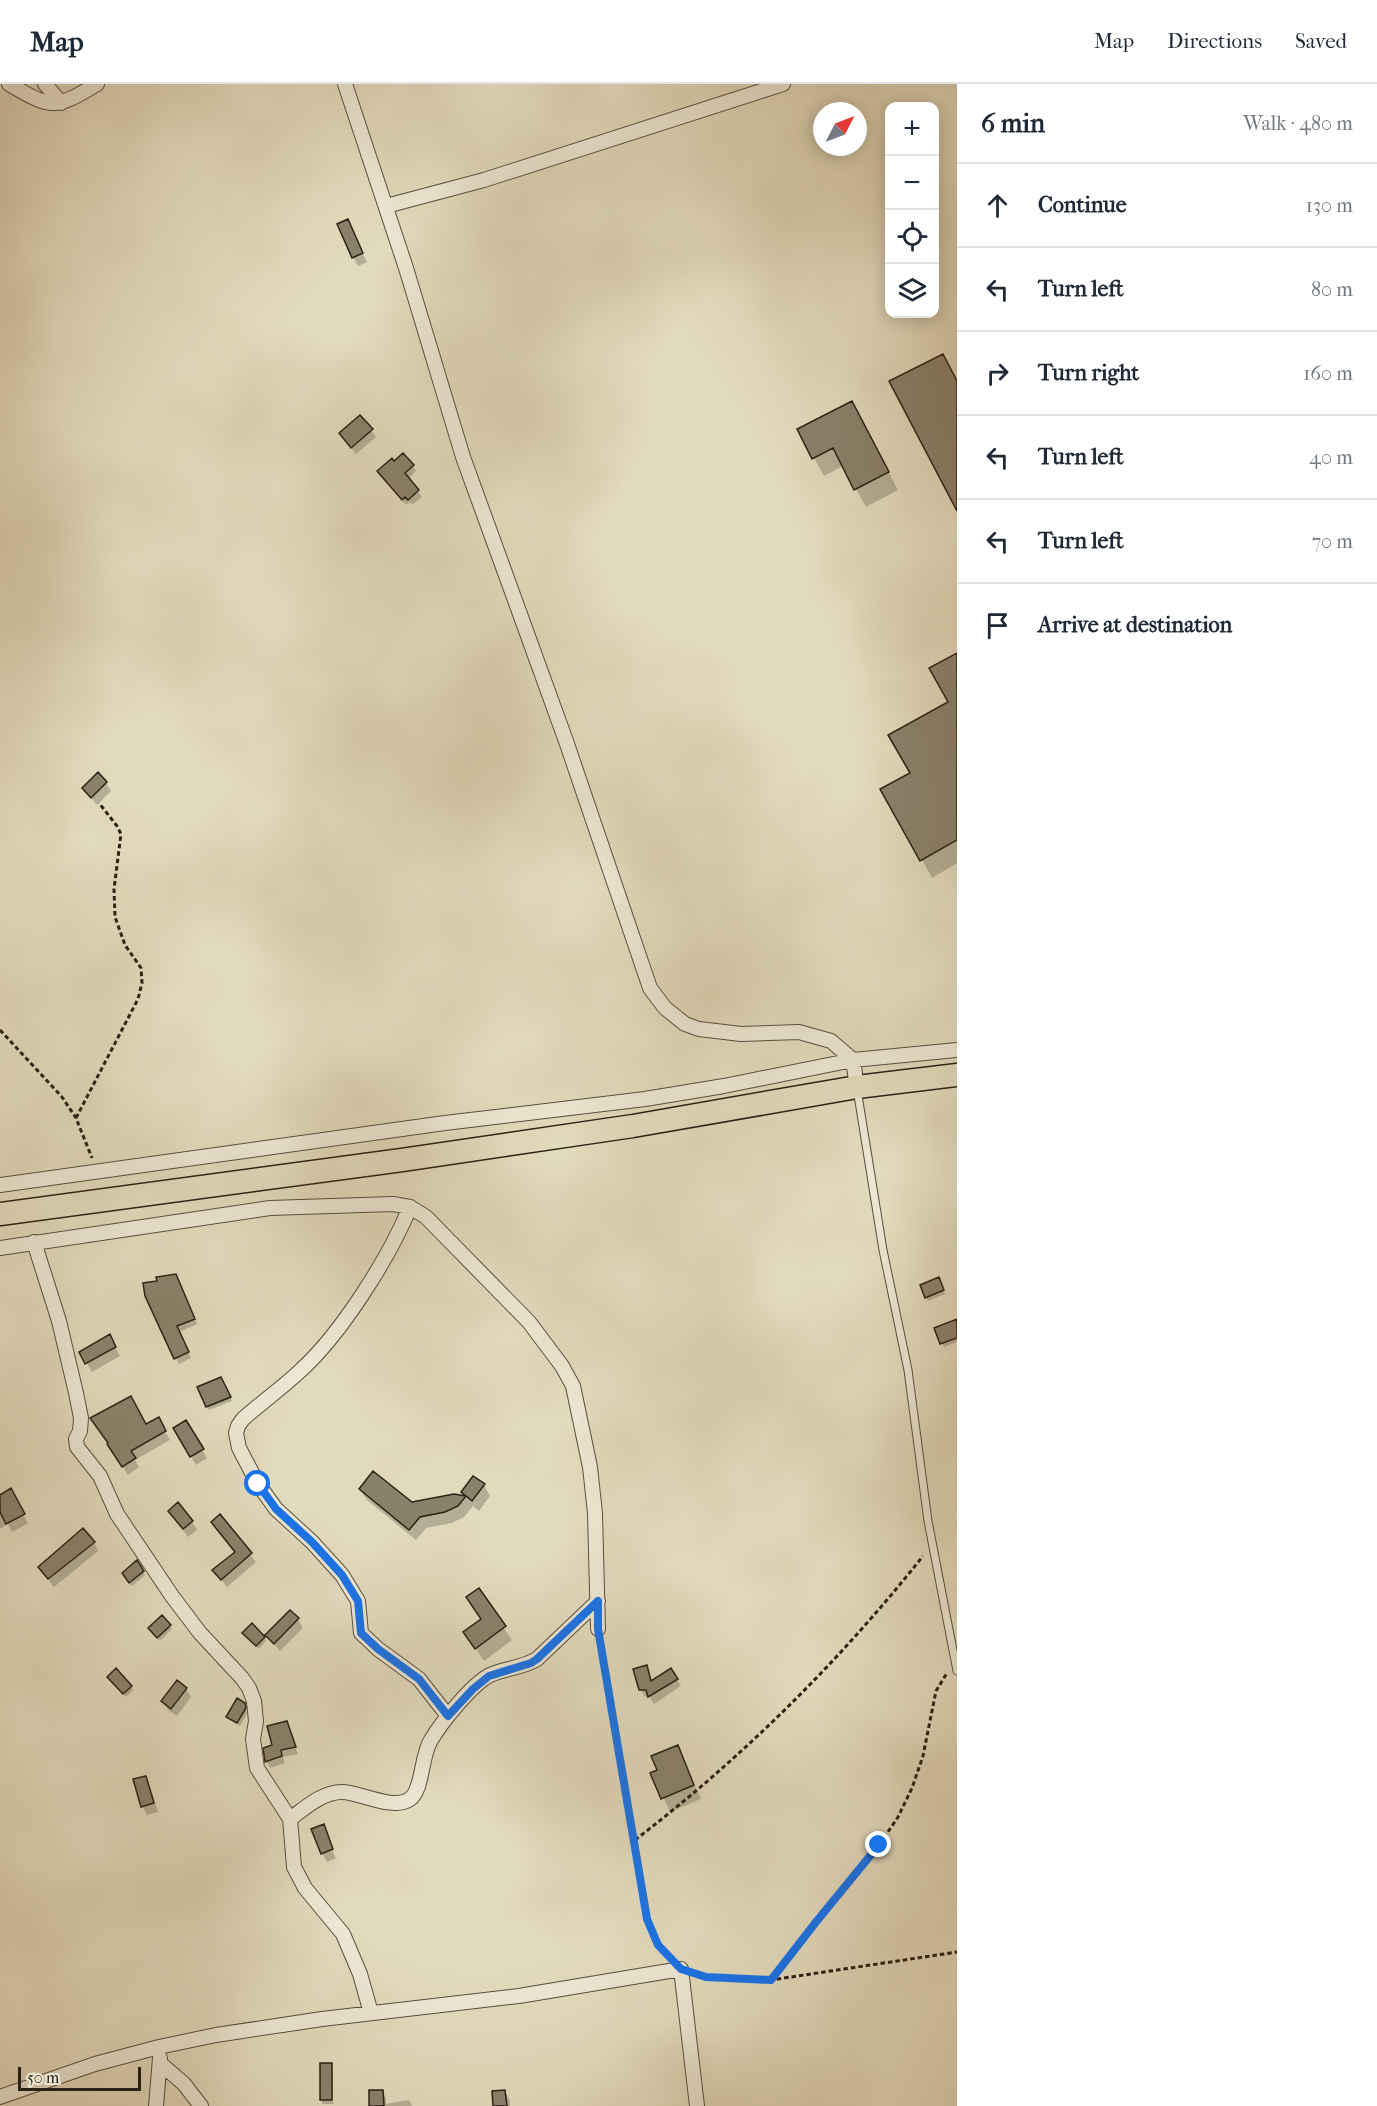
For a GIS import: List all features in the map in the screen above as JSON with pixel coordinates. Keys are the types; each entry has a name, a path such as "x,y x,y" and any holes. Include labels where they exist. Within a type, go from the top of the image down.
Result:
{"highway":[{"path":"0,1214 610,1130 857,1087 957,1075"}],"street":[{"path":"9,84 35,99 55,105 97,84"},
{"path":"45,84 61,103"},
{"path":"345,84 386,206 463,457 567,741 650,988 665,1008 685,1024 699,1029 741,1034 799,1032 831,1041 853,1060 857,1087"},
{"path":"386,206 484,180 783,84"},
{"path":"0,1185 445,1123 645,1099 853,1060 957,1050"},
{"path":"0,1248 270,1208 393,1204 410,1207 426,1217 529,1322 562,1366 573,1386 590,1467 595,1513 598,1629"},
{"path":"410,1207 403,1226 382,1262 329,1340 300,1371 243,1419 236,1433 239,1449 258,1484 276,1509 312,1542 342,1575 358,1601 361,1633 378,1649 419,1679 448,1716"},
{"path":"34,1242 58,1321 76,1393 81,1418 80,1431 76,1439 77,1447 100,1476 108,1489 117,1514 172,1596 200,1633 249,1688 254,1701 256,1721 253,1739 257,1768 290,1819 294,1867 305,1888 343,1934 360,1974 371,2013"},
{"path":"290,1819 326,1795 343,1792 387,1802 404,1802 410,1799 416,1792 423,1756 429,1743 448,1716 473,1689 489,1676 537,1659 598,1601"},
{"path":"0,2097 95,2064 216,2035 371,2013 519,1996 681,1969 697,2106"},
{"path":"156,2106 160,2063 159,2047"},
{"path":"160,2063 184,2084 201,2106"}],"lane":[{"path":"857,1087 883,1250 908,1370 933,1543 956,1667"}],"path":[{"path":"76,1118 138,999 142,983 141,968 125,945 115,917 114,889 121,834 99,803"},
{"path":"0,1030 62,1097 76,1118 97,1171"},
{"path":"635,1840 690,1798 788,1707 870,1621 933,1543"},
{"path":"598,1629 647,1919 658,1945 681,1969 706,1977 771,1980 957,1952"},
{"path":"771,1980 879,1845 898,1817 912,1788 923,1756 936,1691 944,1676 956,1667"}],"building":[{"path":"348,219 363,253 352,258 337,224"},
{"path":"943,354 957,381 957,511 889,381"},
{"path":"852,401 889,472 854,490 833,448 812,459 797,429"},
{"path":"360,415 373,429 351,448 339,433"},
{"path":"403,453 414,465 405,473 419,490 408,500 405,497 402,500 377,471 392,458 394,461"},
{"path":"957,653 957,840 920,861 880,789 910,773 888,735 948,702 929,668"},
{"path":"98,772 107,782 91,798 82,788"},
{"path":"176,1274 195,1319 177,1326 189,1352 174,1359 145,1296 143,1283 157,1281 156,1277"},
{"path":"939,1277 944,1290 925,1298 920,1285"},
{"path":"957,1319 957,1338 940,1344 934,1328"},
{"path":"110,1334 116,1347 85,1364 79,1352"},
{"path":"221,1377 231,1397 206,1407 197,1387"},
{"path":"131,1396 146,1424 159,1417 166,1431 131,1451 136,1458 122,1467 90,1418"},
{"path":"186,1420 204,1449 190,1457 173,1428"},
{"path":"373,1471 412,1502 454,1494 466,1496 458,1506 445,1512 420,1517 409,1530 359,1489"},
{"path":"473,1476 485,1484 472,1501 461,1492"},
{"path":"11,1488 25,1514 6,1524 0,1512 0,1495"},
{"path":"178,1502 193,1521 183,1529 168,1511"},
{"path":"220,1514 252,1553 221,1580 212,1570 235,1552 211,1522"},
{"path":"83,1528 95,1542 48,1579 38,1567"},
{"path":"137,1560 144,1571 129,1583 122,1573"},
{"path":"479,1588 506,1626 475,1649 463,1632 481,1619 466,1597"},
{"path":"290,1610 299,1618 274,1644 265,1635"},
{"path":"162,1615 171,1625 157,1638 148,1628"},
{"path":"252,1623 265,1637 256,1646 242,1633"},
{"path":"647,1665 651,1681 671,1668 678,1679 648,1697 646,1690 639,1690 633,1669"},
{"path":"116,1668 132,1686 123,1694 107,1677"},
{"path":"177,1680 187,1688 171,1709 161,1701"},
{"path":"237,1698 245,1703 246,1708 237,1723 226,1717"},
{"path":"287,1721 296,1747 281,1750 282,1756 265,1762 263,1748 272,1745 267,1726"},
{"path":"678,1745 694,1785 661,1799 650,1773 657,1770 651,1756"},
{"path":"146,1776 154,1803 141,1807 133,1779"},
{"path":"324,1824 333,1849 321,1854 311,1829"},
{"path":"320,2063 332,2063 332,2100 320,2100"},
{"path":"369,2090 383,2090 384,2106 369,2106"},
{"path":"505,2090 507,2106 493,2106 492,2091"}],"route":[{"path":"258,1484 276,1509 296,1526 342,1575 358,1601 361,1633 378,1649 419,1679 448,1716 473,1689 489,1676 537,1659 598,1601 598,1629 647,1919 658,1945 681,1969 706,1977 771,1980 879,1845"}]}
